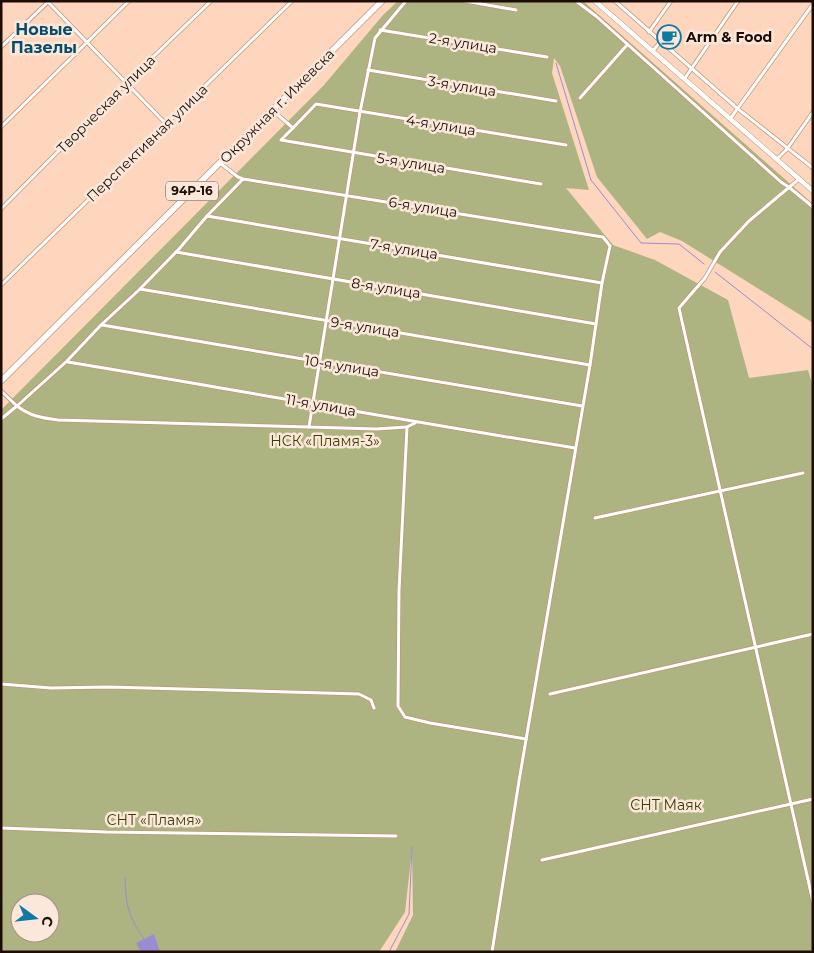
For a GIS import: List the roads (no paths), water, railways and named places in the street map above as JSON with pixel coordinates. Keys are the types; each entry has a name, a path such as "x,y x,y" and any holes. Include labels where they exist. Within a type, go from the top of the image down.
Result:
{"main road":[{"name":"Окружная г. Ижевска","path":"1,381 382,1"}],"street":[{"path":"1,127 129,1"},
{"name":"Творческая улица","path":"1,209 125,84 211,1"},
{"name":"Перспективная улица","path":"1,285 292,1"},
{"path":"309,427 353,153 375,38 406,1"},
{"path":"465,1 516,10"},
{"path":"576,1 627,44 773,176 813,207"},
{"path":"595,1 813,191"},
{"path":"615,1 738,109 813,168"},
{"path":"649,32 671,1"},
{"path":"685,78 738,1"},
{"path":"1,47 48,2 125,84 166,124"},
{"path":"730,120 813,4"},
{"name":"2-я улица","path":"380,30 547,57"},
{"path":"653,50 660,42"},
{"path":"580,98 627,44"},
{"name":"3-я улица","path":"368,70 556,101"},
{"name":"4-я улица","path":"293,128 316,104 566,145"},
{"path":"272,110 293,128"},
{"path":"777,160 813,112"},
{"name":"5-я улица","path":"293,128 281,140 541,184"},
{"path":"1,419 67,362 101,325 176,252 207,216 243,179 230,172 220,163"},
{"path":"799,178 790,188 749,221 725,246 705,278 678,308 813,902"},
{"name":"6-я улица","path":"243,179 603,236 610,246 602,283"},
{"name":"7-я улица","path":"207,216 602,283"},
{"name":"8-я улица","path":"176,252 596,324"},
{"path":"492,952 602,283"},
{"name":"9-я улица","path":"140,289 590,365"},
{"name":"10-я улица","path":"101,325 582,406"},
{"name":"11-я улица","path":"67,362 313,403 415,423 575,448"},
{"path":"1,391 26,413 39,418 58,420 376,429 407,427 415,423"},
{"path":"407,427 399,591 398,706 405,717 526,739"},
{"path":"595,518 803,473"},
{"path":"550,694 813,634"},
{"path":"1,684 51,688 109,687 359,694 371,700 374,708"},
{"path":"542,860 813,799"},
{"path":"1,828 106,832 250,832 396,836"}],"waterway":[{"path":"556,63 591,180 641,243 679,244 704,264"},
{"path":"715,272 813,349"},
{"path":"389,952 409,914 412,847"},
{"path":"125,878 129,910 134,924 144,939"}],"place":[{"name":"Arm & Food","path":"669,37"}],"district":[{"name":"Новые Пазелы","path":"44,38"}],"park label":[{"name":"НСК «Пламя-3»","path":"325,441"},
{"name":"СНТ Маяк","path":"666,805"},
{"name":"СНТ «Пламя»","path":"154,820"}]}
